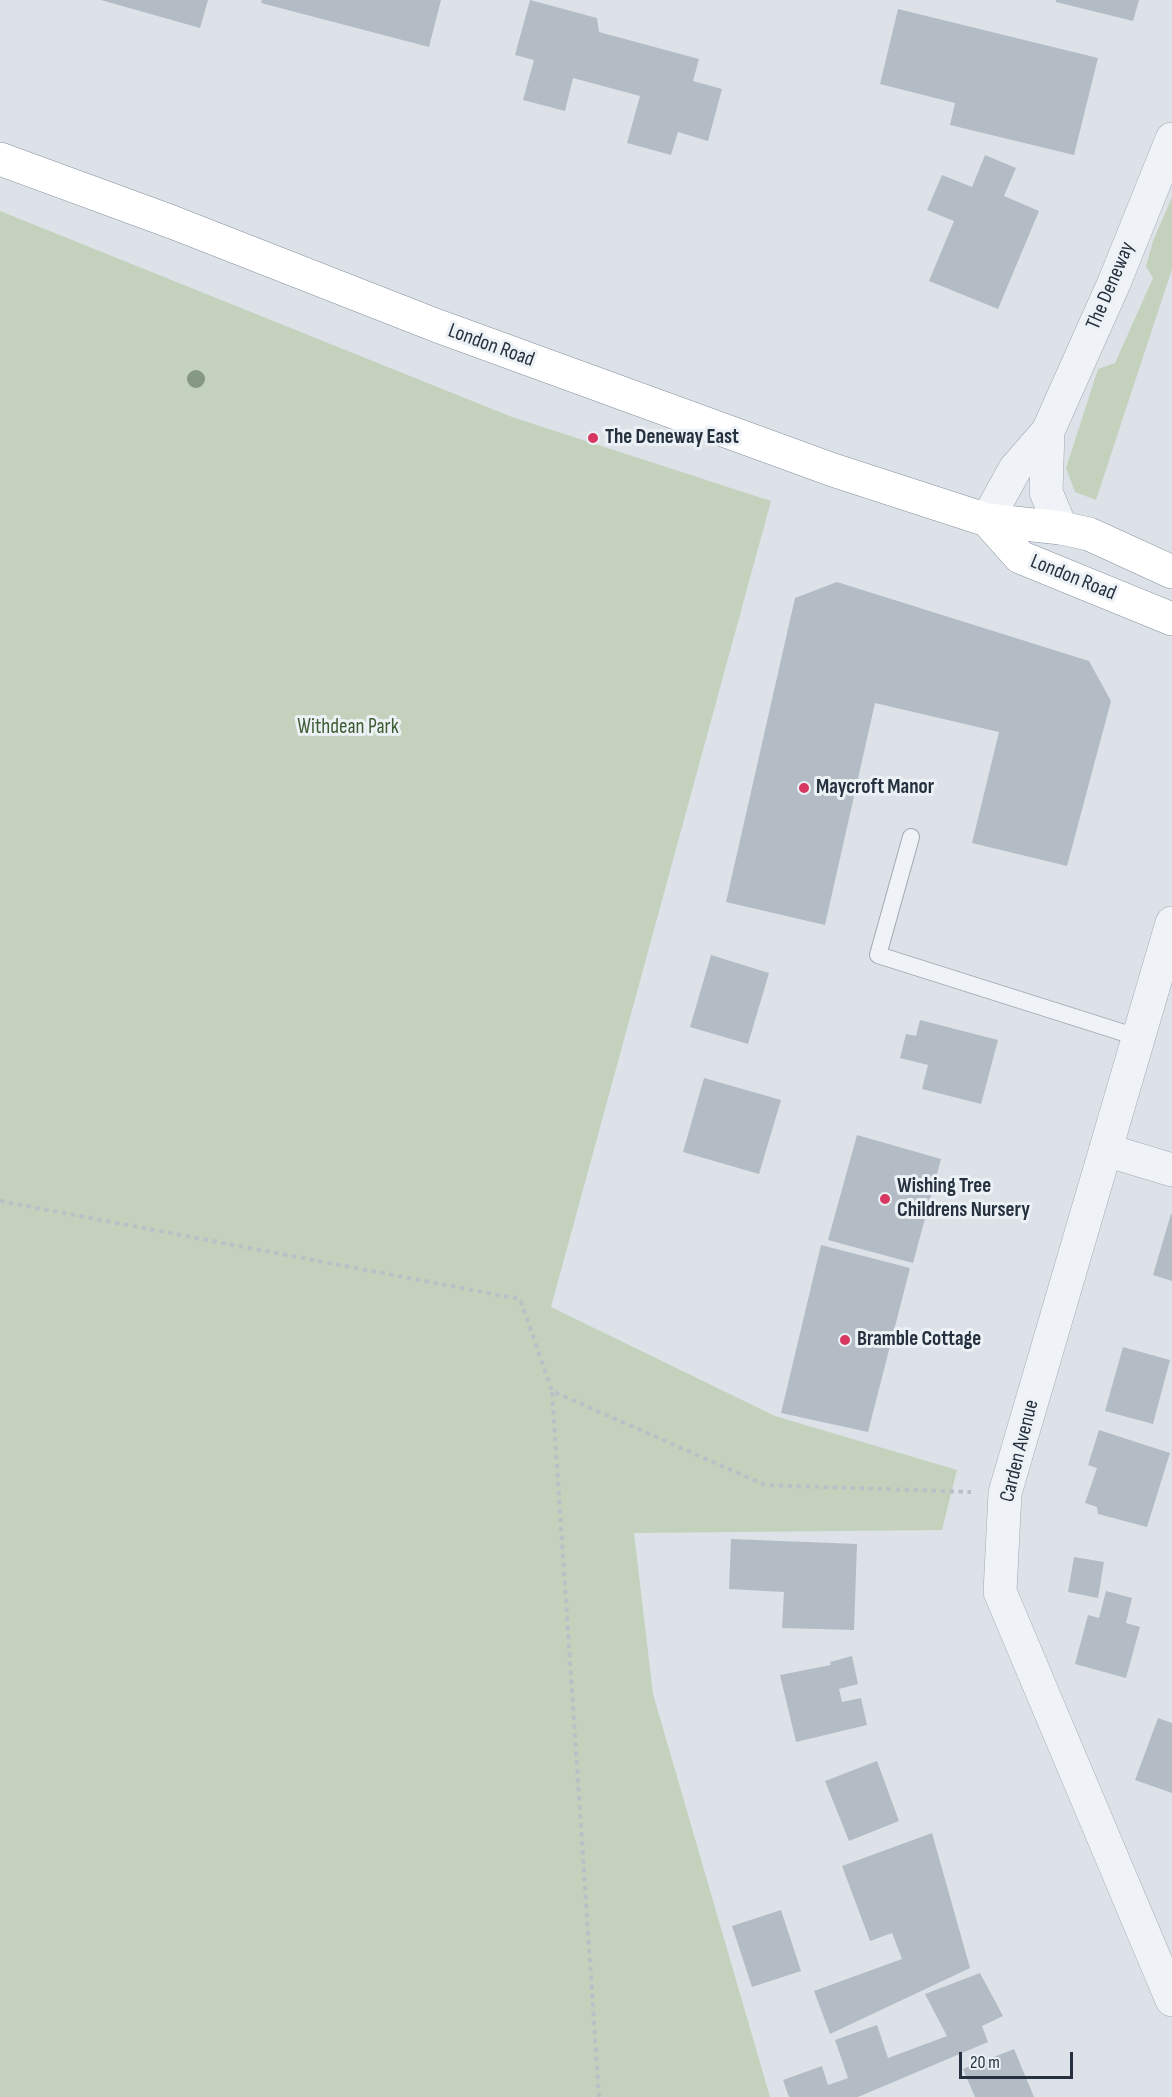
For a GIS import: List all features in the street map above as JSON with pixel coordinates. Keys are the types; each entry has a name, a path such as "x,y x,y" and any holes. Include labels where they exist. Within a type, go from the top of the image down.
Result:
{"highway":[{"name":"London Road","path":"0,159 172,222 435,325 833,470 987,520 1061,528 1089,534 1172,572"},
{"name":"London Road","path":"987,520 1020,557 1172,619"}],"street":[{"name":"The Deneway","path":"987,520 1015,469 1048,431 1113,283 1172,139"},
{"name":"The Deneway","path":"1048,431 1046,492 1061,528"},
{"name":"Carden Avenue","path":"1172,924 1005,1493 1000,1592 1172,2000"},
{"path":"1106,1150 1172,1170"}],"lane":[{"path":"911,837 878,955 1140,1038"}],"path":[{"path":"0,1201 520,1299 552,1391 599,2097"},
{"path":"552,1391 765,1485 1005,1493"}],"green space":[{"path":"1172,197 1172,269 1096,500 1075,492 1066,468 1098,369 1115,363 1153,278 1146,266 1153,241"},
{"name":"Withdean Park","path":"0,211 512,417 771,501 551,1307 775,1416 957,1470 942,1530 634,1533 653,1694 770,2097 0,2097"}],"building":[{"path":"101,0 208,0 200,28"},
{"path":"262,0 441,0 429,47 261,3"},
{"path":"530,0 597,18 599,32 699,59 693,81 722,89 708,141 678,132 671,155 627,143 640,96 573,78 565,111 523,100 534,60 515,55"},
{"path":"1056,0 1139,0 1133,21 1056,2"},
{"path":"898,9 1098,58 1074,155 950,125 955,103 880,84"},
{"path":"985,155 1016,168 1004,196 1039,211 998,309 929,281 954,221 927,210 942,175 972,187"},
{"name":"Maycroft Manor","path":"837,582 1089,661 1111,701 1067,866 972,843 999,732 875,703 825,925 726,902 795,598"},
{"path":"711,955 769,973 748,1044 690,1027"},
{"path":"920,1020 998,1040 981,1104 922,1089 928,1065 900,1058 906,1034 916,1036"},
{"path":"704,1078 781,1100 759,1174 683,1152"},
{"name":"Wishing Tree Childrens Nursery","path":"857,1135 941,1159 913,1263 828,1240"},
{"path":"1172,1214 1172,1281 1153,1275"},
{"name":"Bramble Cottage","path":"821,1245 910,1268 868,1432 781,1413"},
{"path":"1123,1347 1170,1360 1153,1424 1105,1411"},
{"path":"1099,1430 1170,1453 1147,1527 1098,1514 1097,1507 1085,1503 1097,1468 1088,1465"},
{"path":"731,1539 857,1544 854,1630 782,1628 784,1592 729,1589"},
{"path":"1074,1557 1104,1562 1098,1598 1068,1592"},
{"path":"1106,1591 1132,1598 1126,1623 1140,1627 1126,1678 1075,1664 1088,1615 1099,1618"},
{"path":"852,1656 858,1684 839,1689 842,1702 861,1698 867,1725 796,1742 780,1675 831,1665 830,1662"},
{"path":"1158,1718 1172,1723 1172,1793 1135,1780"},
{"path":"877,1761 899,1821 849,1841 825,1781"},
{"path":"932,1833 970,1968 830,2034 814,1991 902,1959 892,1933 870,1941 842,1866"},
{"path":"781,1910 801,1971 752,1987 732,1926"},
{"path":"980,1973 1003,2016 982,2026 988,2042 858,2097 789,2097 783,2080 822,2066 828,2085 848,2078 835,2040 877,2025 888,2058 947,2036 925,1994"},
{"path":"1014,2049 1034,2097 975,2097 963,2069"}],"place":[{"name":"The Deneway East","path":"593,438"},
{"name":"Maycroft Manor","path":"804,788"},
{"name":"Wishing Tree Childrens Nursery","path":"885,1199"},
{"name":"Bramble Cottage","path":"845,1340"}]}
